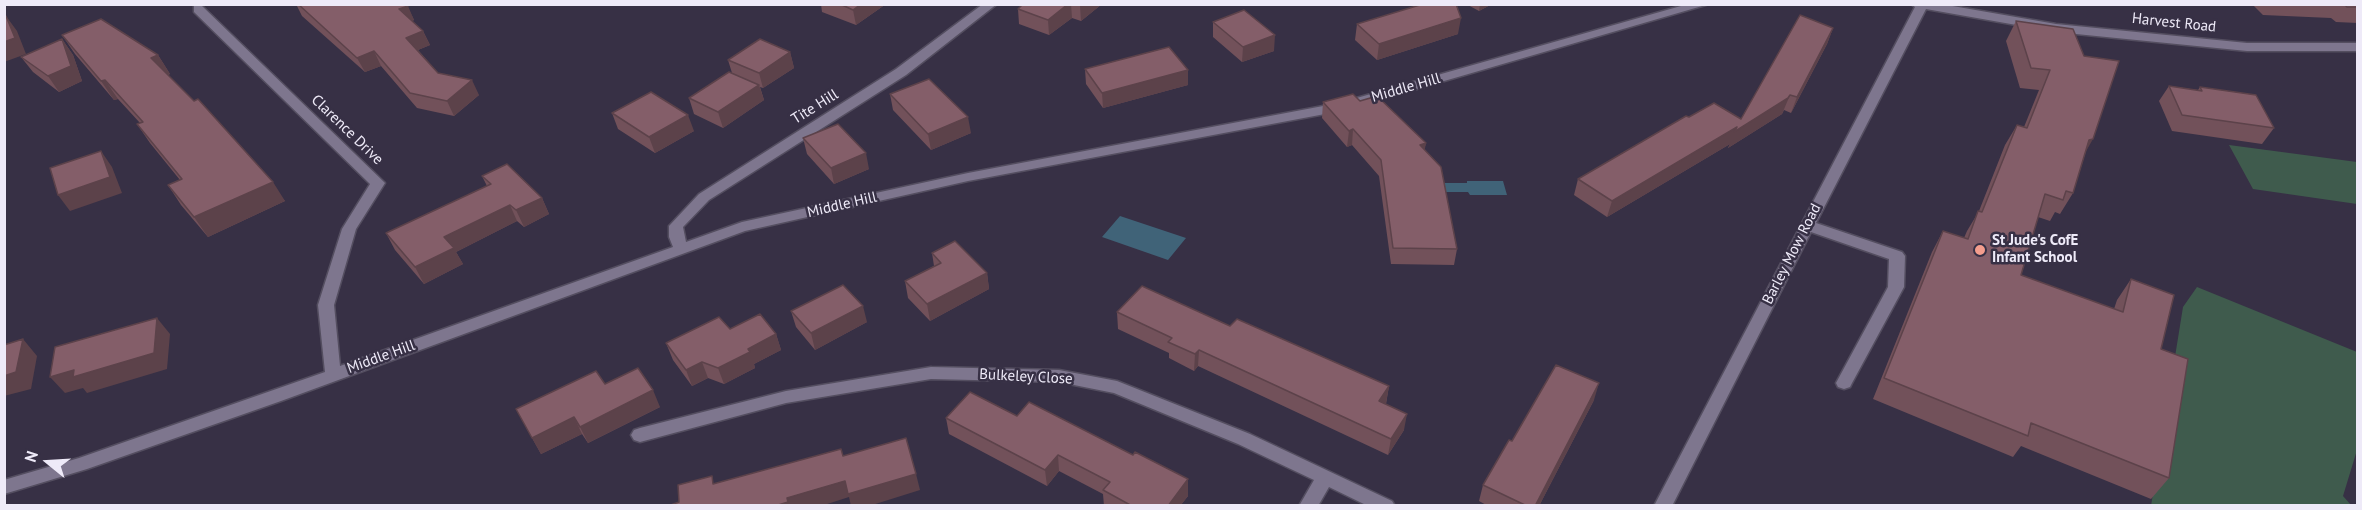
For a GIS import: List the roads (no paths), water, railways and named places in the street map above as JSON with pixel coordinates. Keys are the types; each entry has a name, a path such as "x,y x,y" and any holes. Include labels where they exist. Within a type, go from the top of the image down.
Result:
{"street":[{"name":"Tite Hill","path":"681,248 676,237 676,226 704,197 901,72 991,4"},
{"name":"Middle Hill","path":"4,487 81,464 742,227 969,177 1341,107 1703,4"},
{"name":"Harvest Road","path":"1920,5 2056,28 2247,47 2358,47"},
{"name":"Barley Mow Road","path":"1663,506 1920,5"},
{"name":"Clarence Drive","path":"198,9 378,183 349,229 326,305 333,374"},
{"path":"1807,225 1897,256 1896,287 1844,383"},
{"name":"Bulkeley Close","path":"640,435 786,398 931,373 1059,376 1117,387 1244,439 1386,506"},
{"path":"1308,506 1326,477"}],"water":[{"path":"1467,181 1503,181 1507,195 1444,192 1442,183 1467,183"},
{"path":"1120,216 1186,238 1168,260 1102,237"}],"place":[{"name":"St Jude's CofE Infant School","path":"1980,250"}]}
